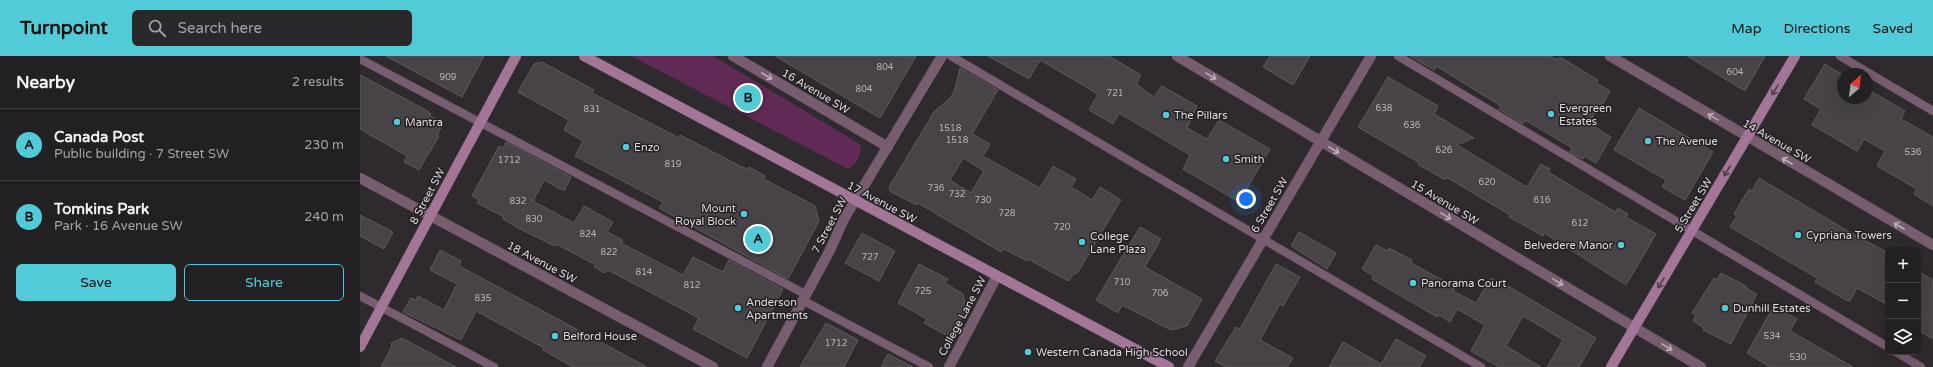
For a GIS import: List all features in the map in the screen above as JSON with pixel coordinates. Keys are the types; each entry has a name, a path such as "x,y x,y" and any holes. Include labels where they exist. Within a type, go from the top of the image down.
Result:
{"street":[{"name":"8 Street SW","path":"360,347 516,56"},
{"name":"17 Avenue SW","path":"584,56 1169,367"},
{"name":"16 Avenue SW","path":"733,56 888,147"},
{"name":"7 Street SW","path":"767,367 830,250 844,219 942,56"},
{"name":"15 Avenue SW","path":"1178,56 1320,142 1701,367"},
{"name":"6 Street SW","path":"1188,367 1371,56"},
{"name":"14 Avenue SW","path":"1610,56 1933,246"},
{"name":"5 Street SW","path":"1611,367 1795,56"},
{"name":"18 Avenue SW","path":"360,178 713,367"},
{"name":"College Lane SW","path":"949,367 997,276"}],"lane":[{"path":"951,56 1481,367"},
{"path":"1398,56 1885,346"},
{"path":"1840,56 1933,111"},
{"path":"360,58 804,297 929,367"},
{"path":"360,296 494,367"},
{"path":"1901,355 1921,367"}],"shaded area":[{"path":"631,56 713,56 855,141 861,146 859,156 849,169 844,167"}],"building":[{"path":"386,56 484,56 462,97"},
{"path":"775,56 916,56 880,118"},
{"path":"988,56 1109,56 1141,75 1136,84 1154,97 1162,86 1197,106 1187,128 1207,139 1219,120 1270,149 1239,202 1183,169 1190,155 1119,113 1113,124 1089,110 1098,94 1040,60 1029,79"},
{"path":"1270,56 1310,56 1293,85 1263,67"},
{"name":"Evergreen Estates","path":"1410,56 1550,56 1558,60 1560,57 1598,80 1596,83 1610,91 1602,106 1599,105 1589,123 1611,137 1596,163 1584,156 1583,159 1570,152 1572,148 1525,120 1523,124 1499,109 1501,106 1436,66 1434,70"},
{"path":"1687,56 1765,56 1745,91"},
{"path":"542,62 594,90 592,93 679,138 680,135 748,170 749,167 765,176 764,179 815,206 819,221 788,279 659,208 663,202 575,156 583,141 564,130 569,120 518,92 534,64"},
{"path":"1825,64 1837,71 1837,104 1873,104 1873,92 1905,111 1901,119 1933,137 1933,206 1914,194 1917,189 1877,166 1885,151 1864,139 1857,151 1812,125 1821,109 1804,99"},
{"path":"960,68 998,90 972,134 990,144 983,156 1040,188 1053,166 1076,179 1071,187 1092,200 1100,187 1121,200 1078,272 1068,281 1028,259 1027,261 1004,249 1001,252 918,203 917,205 891,192 889,187 934,112 951,97 955,89","holes":["963,158 984,171 971,193 950,180"]},
{"name":"Mantra","path":"360,75 426,110 431,114 430,116 436,120 433,124 441,128 437,135 439,136 419,170 404,162 407,156 360,129"},
{"path":"1388,77 1438,106 1434,114 1474,138 1457,145 1527,187 1541,164 1550,169 1548,172 1615,212 1618,208 1628,214 1626,217 1656,234 1626,285 1544,233 1543,236 1509,217 1510,215 1448,178 1444,179 1419,165 1418,162 1358,127"},
{"path":"1639,108 1713,152 1685,200 1662,187 1666,180 1614,150"},
{"path":"506,142 571,177 564,191 544,180 533,201 574,223 584,206 613,222 607,232 623,240 621,243 683,275 693,257 723,272 729,260 783,289 747,358 693,329 699,318 608,270 605,273 594,267 596,265 556,244 555,246 520,229 503,219 504,217 477,203 479,200 472,196 499,146 503,148"},
{"path":"1759,178 1885,251 1885,303 1857,288 1850,301 1846,300 1815,282 1817,278 1730,227 1737,216 1734,214 1749,189 1752,191"},
{"path":"360,215 393,232 384,249 360,236"},
{"path":"1140,227 1161,239 1145,267 1202,299 1187,326 1171,330 1122,305 1118,313 1096,300"},
{"path":"1299,232 1336,253 1327,269 1291,246"},
{"path":"862,233 895,251 879,281 845,263"},
{"path":"1376,245 1388,251 1389,248 1412,260 1411,263 1455,287 1453,291 1476,303 1491,278 1507,288 1508,286 1596,338 1579,367 1547,367 1563,340 1523,316 1506,346 1541,367 1499,367 1471,351 1485,325 1457,309 1450,322 1439,315 1437,317 1372,279 1373,276 1362,269"},
{"path":"440,250 461,261 459,266 647,367 573,367 543,350 544,348 476,311 461,340 403,312 411,298 416,300 418,296 444,310 457,284 430,270"},
{"path":"919,264 948,279 945,283 963,294 966,310 951,338 924,323 927,319 898,303"},
{"path":"1276,264 1300,277 1283,306 1280,304 1260,340 1293,358 1287,367 1226,367 1215,361 1236,327 1240,329"},
{"name":"Dunhill Estates","path":"1721,273 1746,286 1746,288 1757,294 1731,344 1703,330 1704,328 1693,321 1696,315 1692,313 1714,278 1717,280"},
{"path":"1921,273 1933,280 1933,339 1921,332"},
{"path":"1774,306 1797,319 1790,331 1853,367 1770,367 1747,353"},
{"path":"826,323 858,340 844,367 800,367"},
{"path":"402,338 456,367 381,367 392,346 391,343"},
{"path":"1396,339 1426,356 1419,367 1329,367 1343,342 1381,364"},
{"path":"888,354 913,367 881,367"}],"place":[{"name":"Tomkins Park","path":"748,98"},
{"name":"Evergreen Estates","path":"1551,114"},
{"name":"The Pillars","path":"1166,115"},
{"name":"Mantra","path":"397,122"},
{"name":"The Avenue","path":"1648,141"},
{"name":"Enzo","path":"626,147"},
{"name":"Smith","path":"1226,159"},
{"name":"Mount Royal Block","path":"744,214"},
{"name":"Cypriana Towers","path":"1798,235"},
{"name":"Canada Post","path":"758,239"},
{"name":"College Lane Plaza","path":"1082,242"},
{"name":"Belvedere Manor","path":"1621,245"},
{"name":"Panorama Court","path":"1413,283"},
{"name":"Anderson Apartments","path":"738,308"},
{"name":"Dunhill Estates","path":"1725,308"},
{"name":"Belford House","path":"555,336"},
{"name":"Western Canada High School","path":"1028,352"}]}
